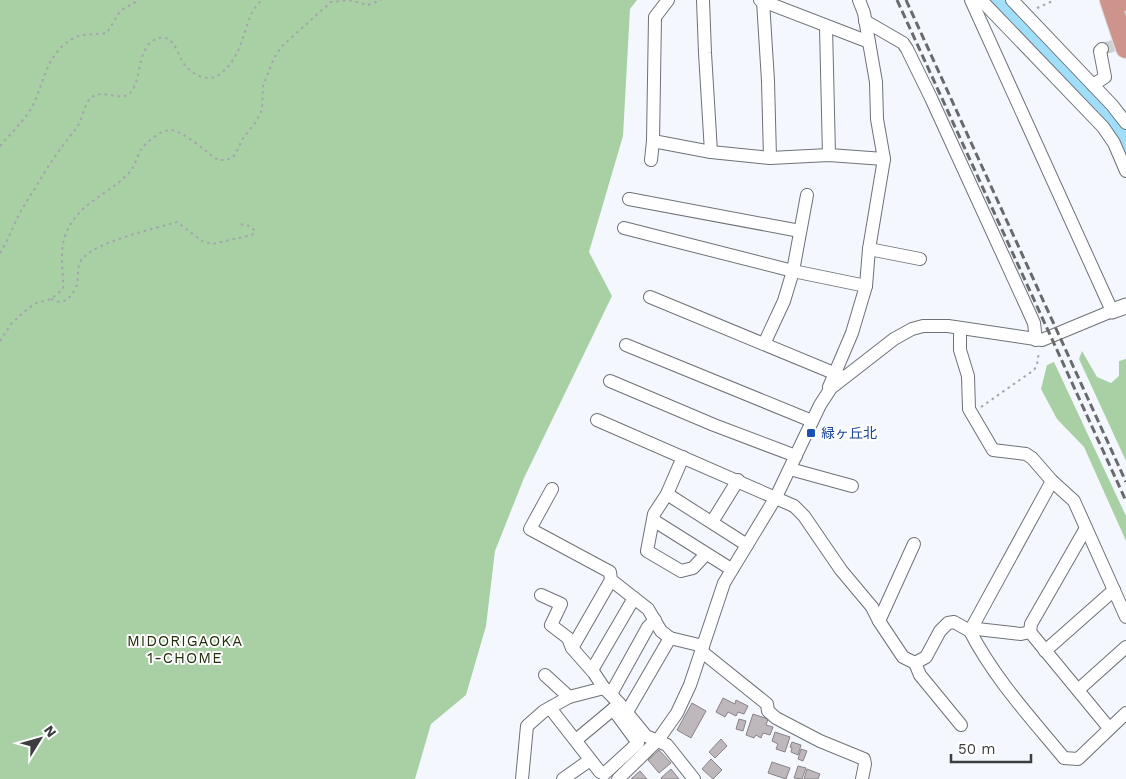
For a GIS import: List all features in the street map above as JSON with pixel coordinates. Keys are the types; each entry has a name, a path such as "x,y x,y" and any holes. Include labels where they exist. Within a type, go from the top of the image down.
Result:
{"highway":[{"path":"1110,0 1126,48"}],"street":[{"path":"651,160 655,16 668,0"},
{"path":"703,0 711,152"},
{"path":"770,158 768,81 762,0 870,42"},
{"path":"839,376 866,286 868,249 884,159 877,119 876,82 870,42 858,0"},
{"path":"618,779 658,740 684,700 718,598 731,569 776,497 822,399 839,376 912,329 933,325 1036,340 1046,339 1119,309 971,0"},
{"path":"980,0 1103,127 1114,143 1126,171"},
{"path":"1012,0 1093,85 1126,123"},
{"path":"865,21 903,43 907,49 1034,323 1036,340"},
{"path":"826,26 829,155"},
{"path":"1093,85 1105,77 1100,51 1102,48"},
{"path":"653,142 711,152 770,158 829,155 884,159"},
{"path":"764,344 784,301 807,195"},
{"path":"629,199 800,231"},
{"path":"624,228 792,271 866,286"},
{"path":"868,249 920,259"},
{"path":"650,297 839,376"},
{"path":"960,328 960,350 968,376 969,409 993,450 1026,454 1074,501 1126,617"},
{"path":"626,345 812,421"},
{"path":"610,381 714,425 796,456"},
{"path":"597,420 794,506 804,516 841,570 872,606 879,621 903,657 915,663 920,675 961,726"},
{"path":"683,457 667,494 654,514 647,551 681,571 692,568 706,554"},
{"path":"790,469 852,486"},
{"path":"712,522 738,480"},
{"path":"970,631 1052,481"},
{"path":"552,489 530,529 610,572 611,580 572,648"},
{"path":"667,494 747,545"},
{"path":"653,520 731,569"},
{"path":"1086,528 1031,624 1030,632 1109,728"},
{"path":"879,621 914,544"},
{"path":"611,580 648,609 661,631 670,638 702,649 767,704 768,711 776,718 820,741 864,759 866,764 862,779"},
{"path":"1045,651 1114,590"},
{"path":"541,595 561,604 551,624 568,638 572,648 592,670 615,702 638,743 604,774 590,760 550,708"},
{"path":"592,670 634,598"},
{"path":"655,620 648,626 612,692 615,702 646,736 667,744 694,779"},
{"path":"915,663 926,657 940,631 948,623 954,622 970,631 980,649 1013,696 1064,758 1078,759 1126,713"},
{"path":"970,631 976,629 1020,634 1030,632"},
{"path":"576,740 615,702 670,638"},
{"path":"1078,690 1126,648"},
{"path":"545,675 569,697"},
{"path":"522,779 527,726 550,708 569,697 615,702"},
{"path":"563,779 590,760"}],"path":[{"path":"0,146 32,107 46,68 62,48 80,35 107,33 120,11 139,0"},
{"path":"0,253 21,211 61,148 78,126 88,101 93,96 99,94 122,96 130,94 148,45 163,37 171,40 183,62 192,71 209,79 218,76 226,69 240,50 251,13 262,0"},
{"path":"0,342 11,324 25,311 36,303 51,299 63,289 65,237 74,220 88,203 121,180 132,168 142,149 153,138 167,130 177,130 218,160 226,160 234,155 262,110 263,86 274,58 283,45 331,2 349,0 368,6 381,0"},
{"path":"1027,16 1039,6 1055,0"},
{"path":"51,299 59,302 67,300 77,285 78,266 82,259 90,252 107,244 177,222 202,241 212,244 252,235 255,231 250,226 239,224"},
{"path":"969,409 981,407 1034,370 1039,356 1036,340"}],"green space":[{"path":"0,0 637,0 630,9 623,136 589,252 612,296 524,478 495,551 486,626 466,695 431,724 415,779 0,779"},
{"path":"1082,351 1097,377 1111,383 1119,376 1119,361 1126,359 1126,461 1079,359"},
{"path":"1054,362 1126,516 1126,541 1084,447 1057,419 1041,389 1047,365"}],"building":[{"path":"723,698 735,704 736,700 748,706 744,714 738,712 736,716 728,712 725,717 716,712"},
{"path":"692,703 706,711 691,738 677,730"},
{"path":"753,714 768,719 766,725 773,727 770,735 763,733 761,738 756,735 754,738 746,735"},
{"path":"739,719 746,721 743,731 736,729"},
{"path":"775,732 790,737 785,752 776,749 778,744 772,741"},
{"path":"721,739 727,746 715,758 709,752"},
{"path":"792,742 801,745 798,755 791,752"},
{"path":"801,749 807,751 803,761 798,759"},
{"path":"659,750 671,763 659,773 648,760"},
{"path":"711,759 722,770 713,779 702,769"},
{"path":"772,762 790,768 786,779 768,773"},
{"path":"798,766 806,768 802,779 794,778"},
{"path":"671,769 679,779 661,778"},
{"path":"807,769 820,774 818,779 804,779"},
{"path":"640,771 647,779 631,779"}],"waterway":[{"path":"996,0 1105,113 1126,145"}],"tunnel":[{"path":"1102,49 1126,42"}],"railway":[{"path":"897,0 1126,501"},
{"path":"906,0 1126,482"}],"place":[{"name":"緑ヶ丘北","path":"811,433"}],"district":[{"name":"MIDORIGAOKA 1-CHOME","path":"185,650"}]}
